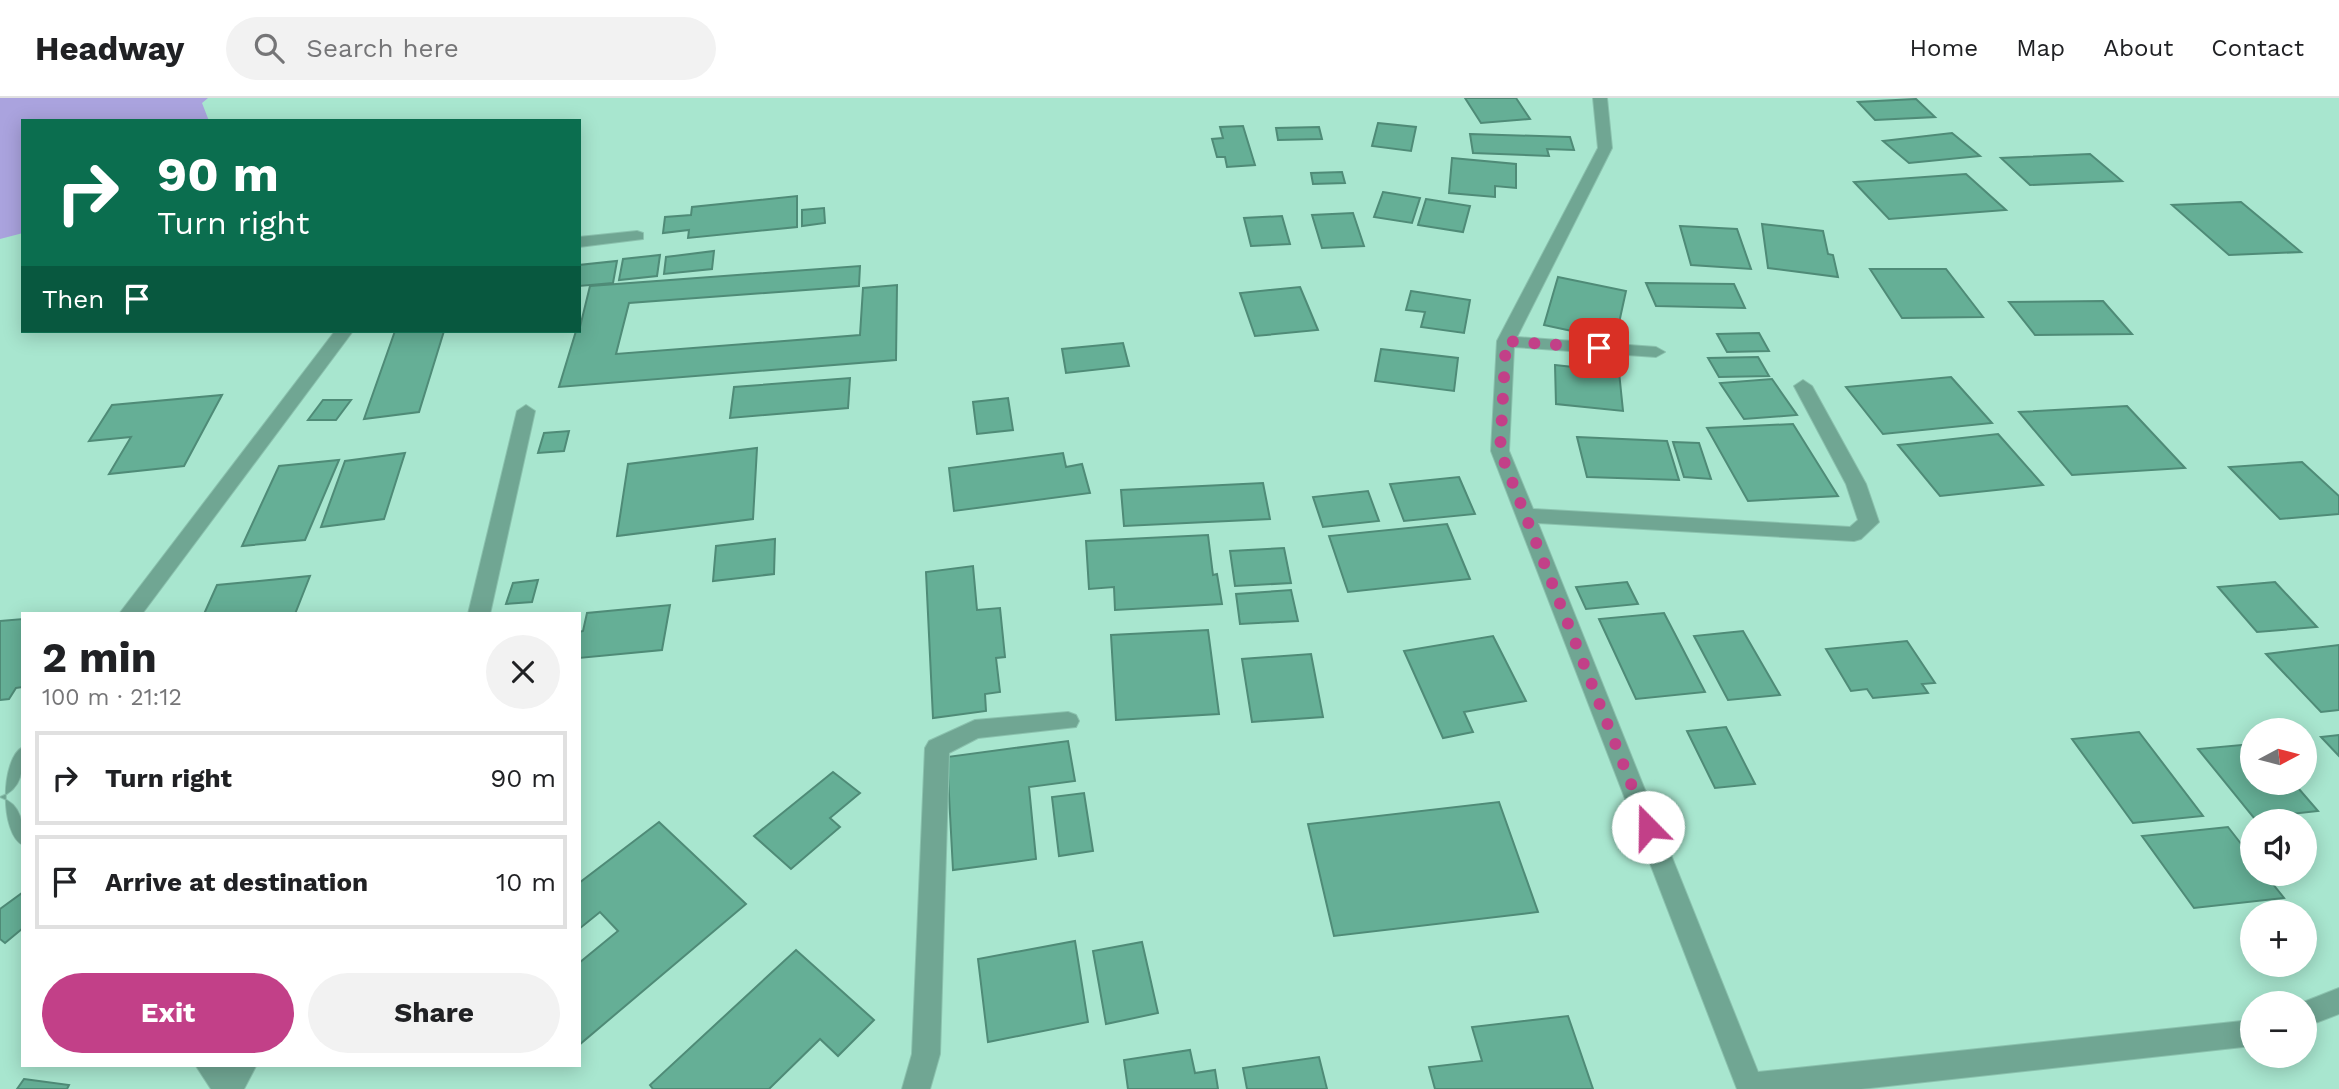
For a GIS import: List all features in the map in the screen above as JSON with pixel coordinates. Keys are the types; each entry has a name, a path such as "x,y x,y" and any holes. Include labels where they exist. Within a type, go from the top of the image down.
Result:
{"street":[{"path":"1600,98 1605,148 1506,341 1500,451 1750,1088 2240,1034"},
{"path":"581,242 638,236"},
{"path":"132,612 342,333"},
{"path":"1506,341 1656,352"},
{"path":"1525,515 1853,534 1869,522 1856,484 1803,386"},
{"path":"479,612 526,411"},
{"path":"916,1089 926,1054 937,748 975,729 1068,721"},
{"path":"0,787 21,760"},
{"path":"0,807 21,833"},
{"path":"2317,1009 2339,1001"}],"shaded area":[{"path":"0,98 208,98 202,103 208,119 21,119 21,234 0,239"}],"building":[{"path":"1465,98 1516,98 1530,119 1481,123"},
{"path":"1916,99 1935,117 1875,120 1858,102"},
{"path":"1378,123 1416,127 1411,151 1372,146"},
{"path":"1243,126 1255,165 1227,167 1225,157 1217,157 1212,139 1223,138 1220,127"},
{"path":"1319,127 1322,139 1278,140 1276,128"},
{"path":"1952,133 1980,156 1909,163 1883,141"},
{"path":"1470,134 1570,137 1574,150 1547,149 1549,156 1473,153"},
{"path":"2090,154 2122,181 2030,185 2001,158"},
{"path":"1452,158 1516,164 1516,188 1495,186 1495,197 1449,193"},
{"path":"1342,172 1345,183 1313,184 1311,173"},
{"path":"1966,174 2006,210 1889,219 1854,182"},
{"path":"1383,192 1420,198 1412,223 1374,217"},
{"path":"797,196 797,227 688,238 689,230 663,233 665,217 691,215 692,207"},
{"path":"1426,199 1470,206 1463,232 1418,225"},
{"path":"2241,202 2301,252 2229,255 2172,205"},
{"path":"824,208 825,223 802,226 802,210"},
{"path":"1353,213 1364,246 1322,248 1312,215"},
{"path":"1282,216 1290,244 1251,246 1244,218"},
{"path":"1762,224 1823,231 1828,254 1833,255 1838,277 1768,268"},
{"path":"1680,226 1737,229 1751,269 1691,265"},
{"path":"714,251 712,269 664,274 666,257"},
{"path":"660,255 657,276 619,280 623,259"},
{"path":"617,261 613,283 581,286 581,265"},
{"path":"860,266 859,286 629,303 616,354 860,335 863,288 897,285 896,360 559,387 575,333 581,333 590,286"},
{"path":"1870,269 1946,269 1983,317 1902,318"},
{"path":"1558,277 1626,291 1617,332 1588,326 1586,334 1544,325"},
{"path":"1646,283 1734,284 1745,308 1656,306"},
{"path":"1300,287 1318,330 1255,336 1240,293"},
{"path":"1411,291 1470,300 1464,333 1421,327 1425,312 1406,310"},
{"path":"2103,301 2132,334 2035,335 2009,302"},
{"path":"394,333 443,333 419,412 364,419"},
{"path":"1759,333 1769,351 1727,352 1717,334"},
{"path":"1123,343 1129,366 1066,373 1062,349"},
{"path":"1381,349 1458,358 1454,391 1375,381"},
{"path":"1758,357 1769,376 1719,377 1708,358"},
{"path":"1555,365 1619,372 1623,411 1556,404"},
{"path":"1951,377 1992,423 1883,434 1846,387"},
{"path":"850,378 848,408 730,418 734,387"},
{"path":"1772,379 1797,415 1744,419 1720,383"},
{"path":"222,395 184,466 109,474 131,437 89,441 112,405"},
{"path":"1008,398 1013,430 977,434 973,402"},
{"path":"323,400 351,400 336,420 308,420"},
{"path":"2127,406 2185,468 2072,475 2019,412"},
{"path":"1793,424 1838,496 1748,501 1707,428"},
{"path":"569,431 564,451 538,453 544,433"},
{"path":"1998,434 2043,485 1940,496 1898,445"},
{"path":"1577,437 1667,441 1679,480 1587,477"},
{"path":"1673,442 1699,443 1711,479 1684,477"},
{"path":"757,448 753,519 617,536 628,464"},
{"path":"405,453 384,519 321,527 345,461"},
{"path":"1063,453 1066,467 1082,464 1090,493 954,511 949,468"},
{"path":"339,460 305,540 242,546 279,466"},
{"path":"2302,462 2339,496 2339,514 2280,519 2229,467"},
{"path":"1459,477 1475,514 1404,521 1390,484"},
{"path":"1263,483 1270,519 1124,526 1121,490"},
{"path":"1368,491 1379,521 1323,527 1313,497"},
{"path":"1447,524 1470,579 1348,592 1329,536"},
{"path":"1208,535 1213,575 1217,574 1222,604 1115,610 1114,587 1089,589 1086,541"},
{"path":"775,539 774,574 713,581 716,546"},
{"path":"1284,548 1291,583 1235,586 1230,551"},
{"path":"973,566 977,610 1000,608 1005,657 996,658 1000,692 985,694 986,711 933,718 926,572"},
{"path":"310,576 296,612 205,612 217,585"},
{"path":"538,580 532,602 506,604 513,583"},
{"path":"1627,582 1638,604 1586,609 1576,587"},
{"path":"2275,582 2317,627 2257,632 2218,587"},
{"path":"1291,590 1298,621 1240,624 1236,594"},
{"path":"670,605 662,650 581,658 581,632 587,613"},
{"path":"1664,613 1705,692 1636,699 1599,619"},
{"path":"21,619 21,687 16,688 9,699 0,700 0,621"},
{"path":"1208,630 1219,714 1116,720 1111,635"},
{"path":"1743,631 1780,695 1728,700 1694,636"},
{"path":"1493,636 1526,701 1464,712 1473,732 1443,738 1404,651"},
{"path":"1907,641 1935,683 1922,684 1928,693 1873,698 1867,689 1851,691 1826,649"},
{"path":"2339,645 2339,710 2321,712 2266,654"},
{"path":"1311,654 1323,717 1252,722 1242,659"},
{"path":"1726,727 1755,784 1715,788 1687,731"},
{"path":"2139,732 2203,816 2133,823 2072,739"},
{"path":"2339,735 2339,756 2321,737"},
{"path":"1068,741 1075,781 1029,787 1036,859 953,870 947,757"},
{"path":"2240,745 2240,795 2304,795 2316,809 2247,809 2198,749"},
{"path":"833,772 860,793 830,818 840,827 791,869 754,836"},
{"path":"1084,793 1093,851 1059,856 1052,797"},
{"path":"1499,802 1538,912 1334,936 1308,824"},
{"path":"659,822 746,904 581,1043 581,961 618,931 600,912 581,927 581,881"},
{"path":"2228,827 2240,842 2240,886 2274,886 2284,898 2240,900 2240,903 2194,908 2142,836"},
{"path":"21,894 21,930 5,943 0,939 0,909"},
{"path":"1075,941 1088,1022 988,1042 978,959"},
{"path":"1142,942 1158,1013 1106,1024 1093,951"},
{"path":"796,950 874,1020 838,1056 820,1039 769,1089 653,1089 650,1085"},
{"path":"1568,1016 1593,1089 1435,1089 1429,1067 1482,1061 1472,1027"},
{"path":"1190,1050 1195,1073 1215,1070 1218,1089 1128,1089 1124,1060"},
{"path":"1319,1057 1327,1089 1247,1089 1243,1068"},
{"path":"24,1079 69,1085 67,1089 17,1089"}],"route":[{"path":"1599,348 1506,341 1500,451 1648,827"}]}
